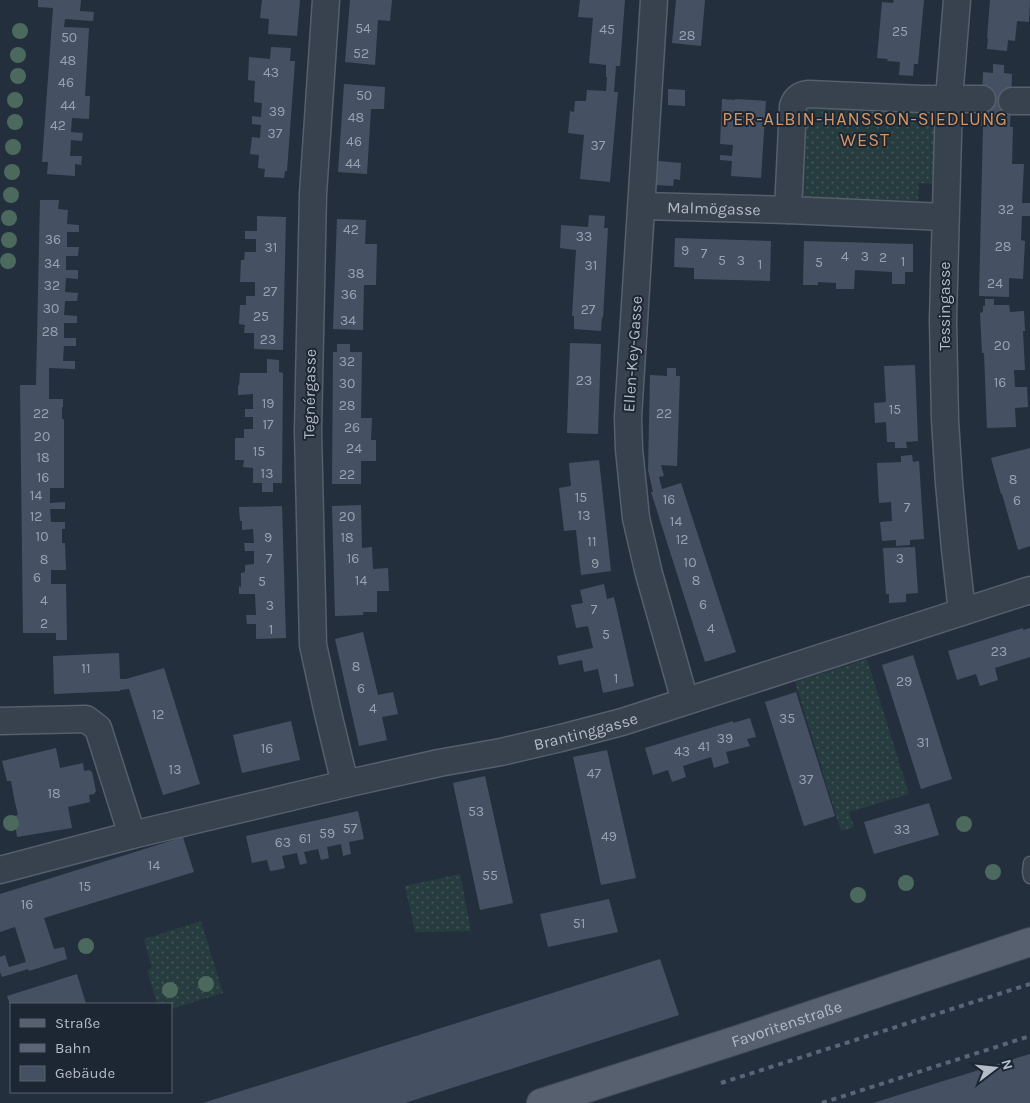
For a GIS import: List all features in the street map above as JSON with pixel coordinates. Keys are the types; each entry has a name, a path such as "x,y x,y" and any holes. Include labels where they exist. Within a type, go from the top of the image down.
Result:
{"main road":[{"name":"Favoritenstraße","path":"541,1103 1030,942"}],"street":[{"name":"Tegnérgasse","path":"326,0 313,194 308,431 314,645 344,784"},
{"name":"Ellen-Key-Gasse","path":"654,0 628,418 636,518 663,625 685,701"},
{"name":"Tessingasse","path":"957,0 948,99 943,320 945,420 954,540 962,612"},
{"path":"788,210 792,115 795,100 801,96 809,94 982,100"},
{"name":"Malmögasse","path":"642,206 945,217"},
{"name":"Brantinggasse","path":"0,870 344,784 562,738 622,722 1030,590"},
{"path":"0,720 86,719 98,728 132,836"}],"green space":[{"path":"809,103 929,108 936,120 932,184 919,183 918,201 805,197 799,188 801,115"},
{"path":"867,659 909,794 849,812 854,827 841,831 795,682"},
{"path":"460,874 471,931 415,932 405,886"},
{"path":"201,921 223,993 172,1009 172,1003 157,1003 147,970 152,968 144,939"}],"building":[{"path":"38,0 81,0 80,11 94,12 93,21 65,19 64,27 89,28 85,96 90,96 89,119 72,118 71,132 83,133 82,141 71,140 70,156 82,156 81,165 75,164 75,176 47,174 48,162 42,162 53,8 38,7"},
{"path":"262,0 300,0 297,36 268,34 269,19 260,18"},
{"path":"350,0 392,0 390,21 378,20 375,65 345,62"},
{"path":"580,0 625,0 620,66 616,66 614,92 618,92 610,182 580,179 584,135 568,133 570,111 574,112 575,101 586,101 587,90 606,91 606,65 589,63 593,18 578,17"},
{"path":"676,0 705,0 701,46 672,43"},
{"path":"894,0 924,0 918,64 914,64 913,76 899,75 900,62 877,58 882,2 893,3"},
{"path":"990,0 1030,0 1029,22 1017,21 1015,41 1008,40 1007,51 987,49"},
{"path":"271,47 291,48 290,61 295,61 287,171 285,171 284,178 264,177 265,169 258,168 259,155 250,154 252,137 260,138 261,125 252,124 252,116 261,117 262,103 254,102 255,81 248,80 249,57 270,59"},
{"path":"993,64 1004,65 1004,73 1012,74 1010,127 1013,127 1012,164 1024,164 1022,203 1030,203 1030,216 1022,216 1021,240 1025,241 1023,279 1009,278 1009,297 979,296 983,72 993,73"},
{"path":"344,84 385,87 384,109 371,109 367,174 338,172"},
{"path":"668,89 685,90 685,106 668,105"},
{"path":"722,99 766,101 761,178 731,176 732,161 720,160 720,155 732,156 733,145 720,144"},
{"path":"658,161 681,163 680,180 674,179 673,186 656,185"},
{"path":"40,200 59,200 58,209 68,210 67,224 79,225 79,232 67,232 67,247 79,247 78,256 66,256 66,270 78,270 78,279 66,278 65,292 78,293 77,301 65,301 64,315 77,316 77,323 64,323 64,338 76,338 76,346 64,346 63,361 75,361 75,369 49,368 49,399 63,399 64,488 50,488 50,503 65,502 65,509 50,509 51,522 65,522 65,529 62,529 62,543 65,543 66,570 51,570 51,584 66,584 67,640 56,640 56,633 23,633 20,385 36,385"},
{"path":"589,215 605,216 604,228 608,228 601,331 574,329 574,316 572,316 576,250 560,248 561,225 588,227"},
{"path":"257,216 286,217 283,350 254,349 254,333 244,333 245,325 239,324 240,305 246,305 246,296 255,296 255,282 240,282 241,260 244,260 245,252 256,252 256,239 245,239 245,231 257,231"},
{"path":"337,219 366,220 365,244 377,244 376,285 364,285 363,330 333,329"},
{"path":"675,238 771,241 770,281 694,279 694,268 674,267"},
{"path":"804,241 913,244 913,272 905,272 905,284 892,284 892,272 855,270 854,289 836,289 836,283 818,282 818,285 803,285"},
{"path":"985,299 994,299 994,305 1009,305 1010,312 1024,311 1025,370 1014,370 1015,387 1027,387 1028,407 1015,408 1016,427 987,428 984,353 982,353 980,313 983,312"},
{"path":"570,343 601,344 598,434 567,433"},
{"path":"337,344 350,344 350,352 362,352 361,418 372,418 371,440 376,440 376,461 361,461 361,484 332,484 333,352 337,352"},
{"path":"267,359 279,360 279,372 283,373 282,483 273,483 273,492 262,492 262,483 253,483 253,468 243,467 244,460 235,460 235,438 244,438 244,429 253,429 253,417 245,417 245,409 253,409 253,394 238,395 240,373 267,373"},
{"path":"915,365 918,441 906,442 907,448 895,448 895,442 887,442 886,422 875,423 874,403 886,402 884,366"},
{"path":"667,368 676,368 676,376 680,376 677,466 661,465 664,476 659,477 662,489 681,483 736,652 705,662 651,492 653,492 648,470 650,375 667,376"},
{"path":"1030,448 1030,546 1018,550 991,458"},
{"path":"912,455 913,462 919,461 924,539 910,540 910,545 896,546 896,540 882,541 880,522 892,521 891,502 879,503 877,463 901,462 901,456"},
{"path":"599,460 611,571 581,575 576,530 564,531 559,488 571,486 569,463"},
{"path":"361,505 362,548 372,547 373,569 388,568 389,591 377,591 377,612 363,612 363,615 335,616 332,506"},
{"path":"282,506 286,638 256,639 256,624 247,624 246,615 256,615 255,594 239,594 241,573 245,572 245,565 254,564 254,551 245,551 244,543 254,543 253,529 242,530 239,507"},
{"path":"915,547 918,593 906,594 906,602 889,603 889,594 886,594 883,548"},
{"path":"604,584 607,599 614,597 634,686 603,693 598,669 584,672 582,660 559,665 557,656 593,648 588,626 576,628 571,605 583,603 580,590"},
{"path":"1023,628 1023,630 1030,628 1030,657 995,668 998,680 980,686 976,674 957,680 948,651"},
{"path":"363,632 378,695 393,692 398,714 382,717 387,740 359,746 335,639"},
{"path":"119,653 120,679 164,668 200,784 163,795 129,689 54,694 53,656"},
{"path":"913,655 952,779 921,789 882,665"},
{"path":"796,692 835,816 804,826 765,702"},
{"path":"750,718 756,737 747,739 750,746 726,752 729,763 714,768 711,757 683,766 686,777 672,782 668,770 653,775 645,748 733,721 733,723"},
{"path":"291,721 300,760 242,773 233,735"},
{"path":"56,748 60,768 83,763 84,771 89,770 92,772 96,791 94,794 89,795 90,802 68,807 72,828 17,837 14,816 18,815 11,781 7,781 2,761"},
{"path":"607,750 636,878 601,885 573,757"},
{"path":"485,776 513,903 480,910 453,783"},
{"path":"929,803 939,835 874,854 864,822"},
{"path":"358,811 364,839 349,842 351,854 343,856 341,844 327,847 329,858 321,860 318,849 304,852 307,863 300,865 297,853 282,856 285,868 277,870 270,871 267,860 252,863 246,836"},
{"path":"183,837 194,872 44,918 54,949 64,947 67,959 2,977 0,957 5,955 9,967 26,962 15,927 0,932 0,894"},
{"path":"609,899 618,932 548,947 540,914"},
{"path":"660,959 679,1015 405,1103 203,1103"},
{"path":"77,974 86,1003 10,1003 10,1005 7,996"},
{"path":"1030,1054 1030,1103 873,1103"}],"railway":[{"path":"721,1083 1030,984"},
{"path":"822,1103 1030,1036"}],"district":[{"name":"PER-ALBIN-HANSSON-SIEDLUNG WEST","path":"865,129"}]}
